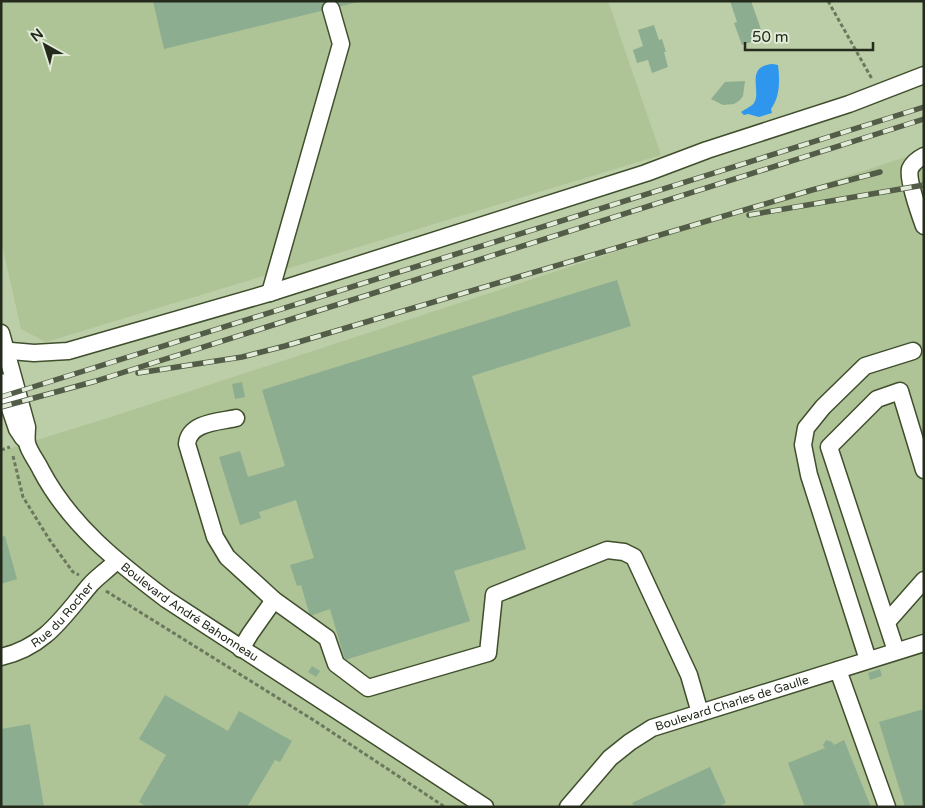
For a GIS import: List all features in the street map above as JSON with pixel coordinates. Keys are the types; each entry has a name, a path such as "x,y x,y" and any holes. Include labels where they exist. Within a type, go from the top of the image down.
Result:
{"street":[{"path":"270,293 341,44 331,9"},
{"path":"4,352 68,351 270,293 646,173 707,150 849,104 924,75"},
{"path":"924,156 915,161 909,171 913,193 924,226"},
{"name":"Boulevard André Bahonneau","path":"1,333 4,352 27,427 19,444 80,526 116,560 166,599 485,807"},
{"path":"868,660 809,475 803,445 806,428 853,376 865,366 913,351"},
{"path":"1,382 17,430 19,444"},
{"path":"896,652 829,447 877,399 900,391 924,470"},
{"path":"236,418 201,426 193,430 188,437 187,444 215,537 228,557 274,600 328,638 336,664 368,688 488,653 494,595 607,550 624,552 634,557 689,675 700,713"},
{"name":"Rue du Rocher","path":"1,657 22,650 46,636 64,618 92,582 116,560"},
{"path":"887,622 924,580"},
{"path":"241,649 274,600"},
{"name":"Boulevard Charles de Gaulle","path":"568,807 610,758 652,728 924,643"},
{"path":"838,670 887,807"}],"path":[{"path":"828,1 879,92"},
{"path":"1,450 19,444 23,497 73,572 315,721 445,807"}],"shaded area":[{"path":"1,1 608,1 661,155 46,342 21,329 1,240"},
{"path":"924,151 924,807 1,807 1,451 111,417"}],"water":[{"path":"778,65 779,82 778,94 771,109 772,113 759,117 748,114 744,115 741,112 753,104 756,98 756,74 764,66"}],"building":[{"path":"153,1 358,1 358,2 164,49"},
{"path":"730,1 751,1 764,38 742,45 734,23 737,22"},
{"path":"654,25 659,40 662,39 668,67 652,73 648,60 637,63 633,50 643,46 638,30"},
{"path":"745,81 743,96 734,104 723,105 711,99 725,82"},
{"path":"617,280 631,326 472,376 526,549 454,571 470,621 345,660 330,609 310,616 301,585 297,586 290,565 314,558 296,500 259,512 261,518 240,525 219,457 240,451 248,477 285,466 262,390"},
{"path":"242,382 245,397 235,399 232,384"},
{"path":"5,536 17,579 1,584 1,537"},
{"path":"312,666 320,671 316,677 308,672"},
{"path":"880,669 882,676 870,680 868,673"},
{"path":"165,695 228,731 239,711 292,741 280,762 275,760 247,807 147,807 139,802 166,755 139,739"},
{"path":"924,709 924,807 905,807 879,722"},
{"path":"30,724 44,807 1,807 1,729"},
{"path":"826,740 834,745 844,740 871,807 805,807 788,763 825,748 823,745"},
{"path":"710,767 726,803 718,807 634,807 632,803"}],"railway":[{"path":"1,397 924,107"},
{"path":"1,407 96,381 924,119"},
{"path":"138,373 242,357 285,346 812,190 880,172"},
{"path":"749,215 924,185"}]}
